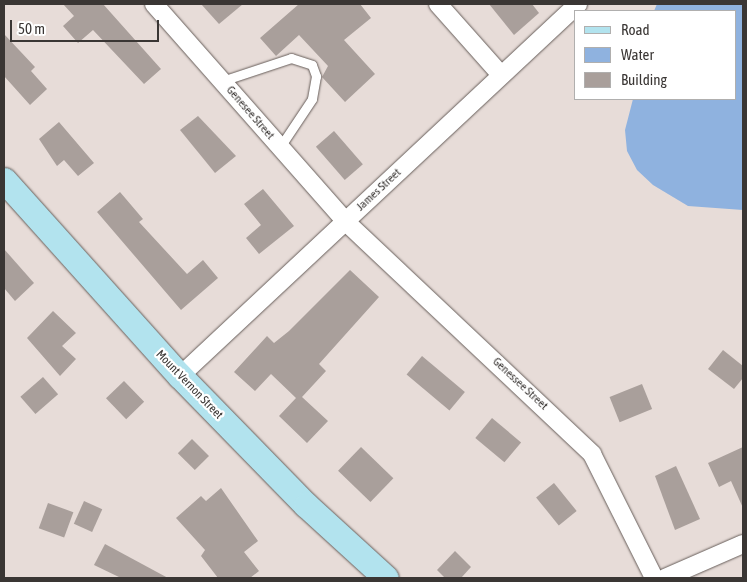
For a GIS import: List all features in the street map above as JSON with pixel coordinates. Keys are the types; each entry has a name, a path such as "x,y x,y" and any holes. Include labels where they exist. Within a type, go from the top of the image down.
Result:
{"main road":[{"name":"Mount Vernon Street","path":"4,180 180,376 306,505 386,578"}],"street":[{"name":"Genesee Street","path":"154,4 345,222"},
{"path":"438,4 501,76"},
{"name":"James Street","path":"180,376 578,4"},
{"name":"Genessee Street","path":"345,222 592,454 654,578"},
{"path":"664,578 743,544"}],"lane":[{"path":"222,82 291,58 312,65 316,76 312,99 280,147"}],"water":[{"path":"657,4 743,4 743,210 688,206 653,185 637,170 627,151 625,130 633,100 737,100 737,10 654,10"}],"building":[{"path":"63,4 103,4 161,69 144,84 93,30 78,43 63,26 74,16"},
{"path":"201,4 243,4 219,24"},
{"path":"299,4 360,4 371,18 344,40 375,74 345,102 322,77 328,66 299,35 276,56 260,38"},
{"path":"489,4 532,4 539,13 514,35"},
{"path":"4,34 35,67 31,71 47,89 30,105 4,76"},
{"path":"198,116 236,156 215,173 180,130"},
{"path":"59,122 94,163 78,176 64,160 57,166 39,139"},
{"path":"334,131 363,164 345,180 316,147"},
{"path":"263,189 294,226 259,254 246,238 261,225 244,204"},
{"path":"120,192 143,219 139,222 187,274 203,260 218,278 181,310 97,212"},
{"path":"4,249 34,283 15,301 4,288"},
{"path":"350,270 379,297 319,364 326,371 302,397 328,421 307,443 279,416 296,398 271,374 255,391 234,372 267,336 274,343 289,331"},
{"path":"53,311 76,333 62,346 76,359 60,376 27,338"},
{"path":"723,350 743,366 743,378 734,389 708,369"},
{"path":"422,356 465,392 449,410 407,374"},
{"path":"43,377 58,394 35,414 20,397"},
{"path":"124,381 144,402 126,419 106,398"},
{"path":"642,384 652,409 620,422 610,397"},
{"path":"492,418 521,442 504,462 475,438"},
{"path":"192,439 209,456 195,470 178,453"},
{"path":"361,447 393,478 370,502 338,471"},
{"path":"743,447 743,508 731,481 719,487 708,463"},
{"path":"676,466 700,519 675,530 655,476"},
{"path":"554,483 577,511 559,525 536,497"},
{"path":"221,488 258,541 244,552 259,571 250,578 218,578 201,556 205,550 176,518 201,496 206,501"},
{"path":"84,501 102,509 92,532 74,524"},
{"path":"48,503 73,512 64,538 39,528"},
{"path":"105,544 168,578 121,578 94,565"},
{"path":"455,551 471,567 461,578 445,578 437,570"}]}
